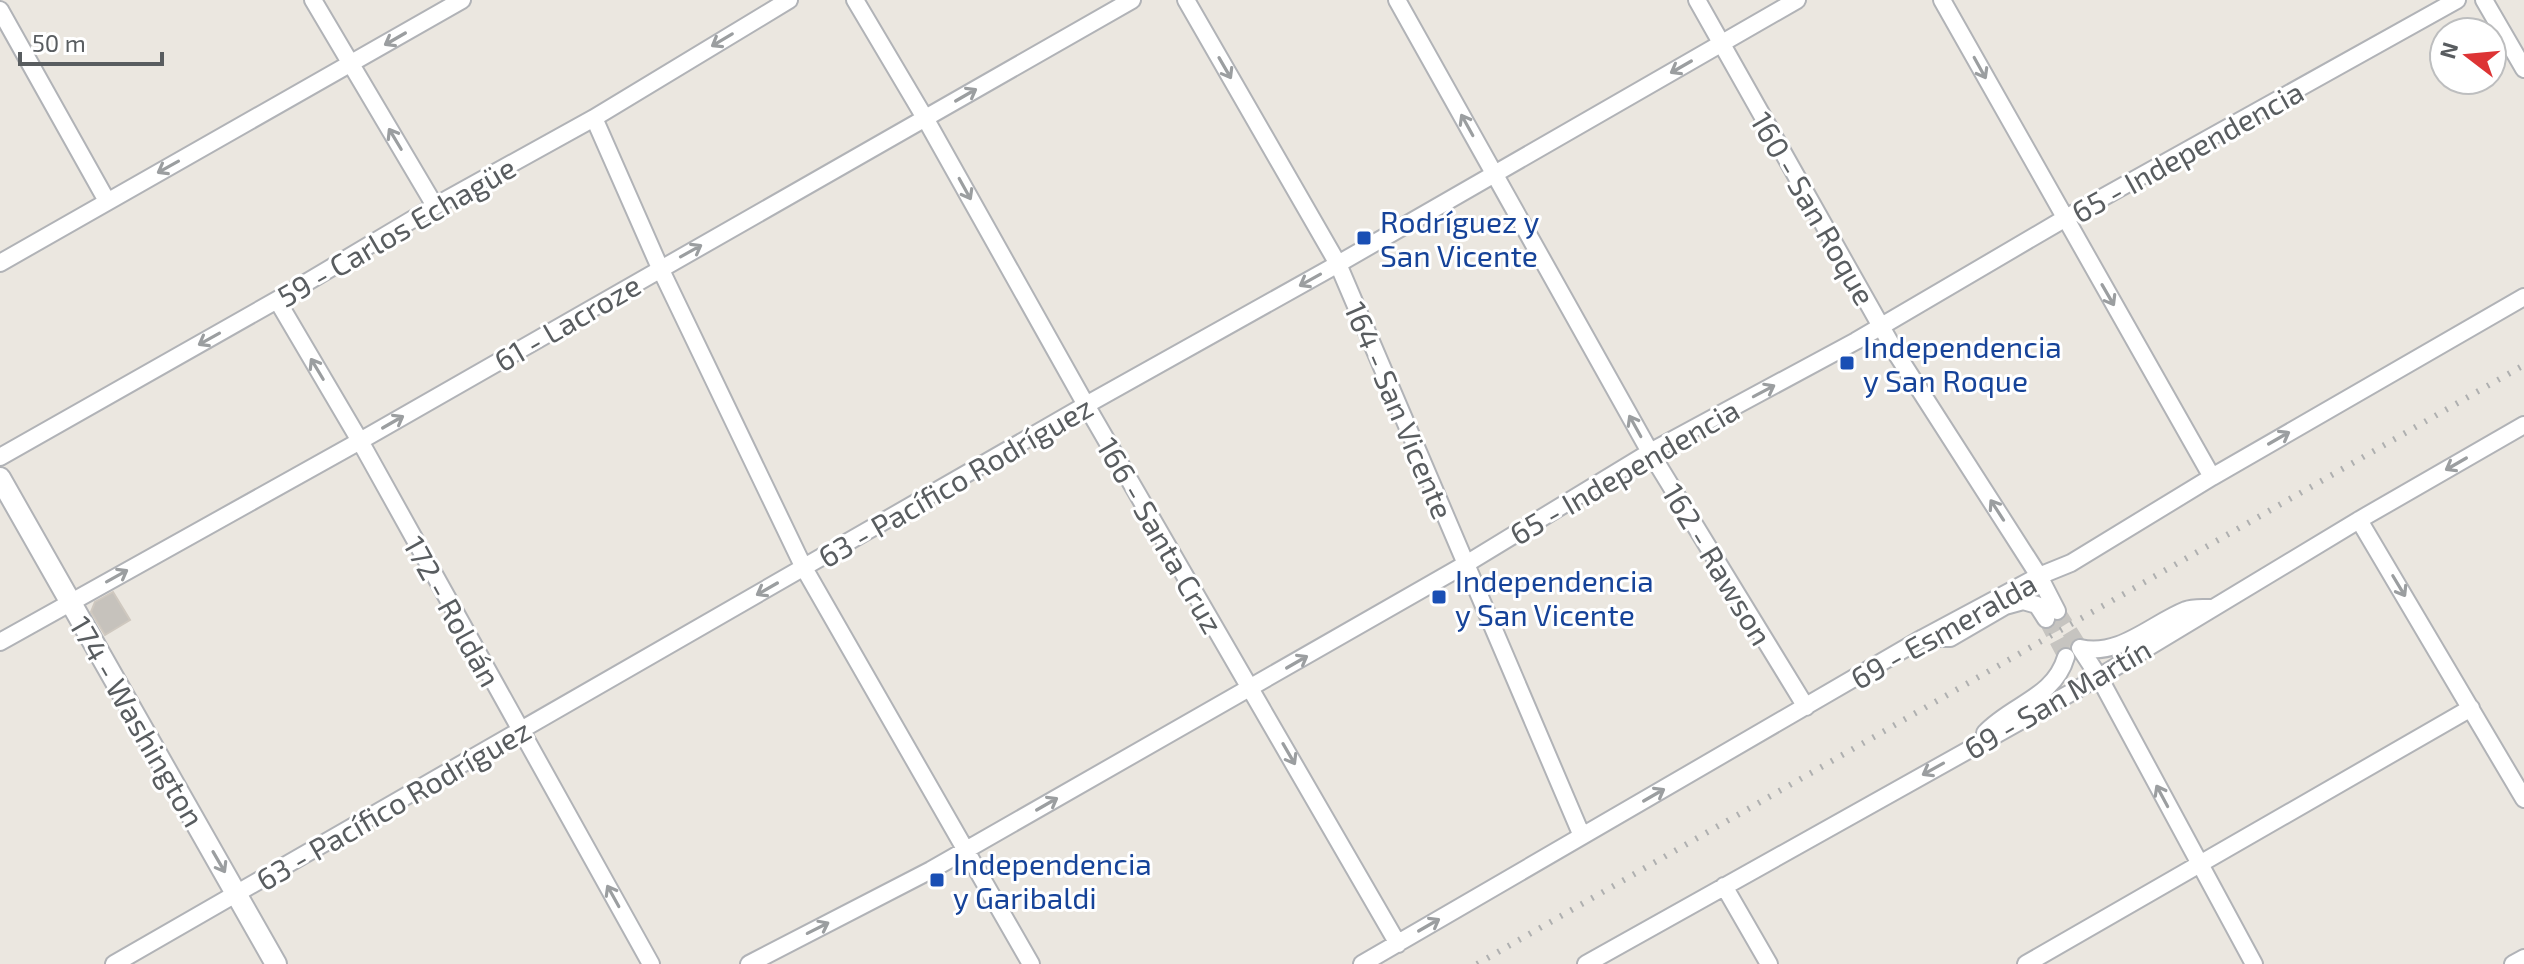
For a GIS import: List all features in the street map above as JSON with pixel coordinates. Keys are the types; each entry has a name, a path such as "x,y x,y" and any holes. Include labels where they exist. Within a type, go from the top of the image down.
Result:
{"street":[{"path":"313,0 435,206"},
{"path":"0,263 462,0"},
{"name":"59 - Carlos Echagüe","path":"0,457 594,118 789,0"},
{"name":"166 - Santa Cruz","path":"855,0 1398,944"},
{"name":"61 - Lacroze","path":"0,642 360,441 1132,0"},
{"name":"164 - San Vicente","path":"1186,0 1338,264 1582,836"},
{"name":"162 - Rawson","path":"1397,0 1650,452 1806,707"},
{"name":"160 - San Roque","path":"1697,0 1882,327 2039,576 2051,615 2037,605 2023,601 2005,606 1950,638 1923,638"},
{"name":"63 - Pacífico Rodríguez","path":"114,964 1797,0"},
{"path":"1942,0 2212,477"},
{"name":"65 - Independencia","path":"749,964 965,851 1466,564 1650,452 1882,327 2064,219 2457,0"},
{"path":"2484,0 2524,69"},
{"path":"0,10 107,201"},
{"path":"594,118 660,268 804,568 1031,964"},
{"name":"69 - Esmeralda","path":"1362,964 1923,638 2039,576 2071,563 2212,477 2524,297"},
{"name":"172 - Roldán","path":"277,300 360,441 651,964"},
{"name":"69 - San Martín","path":"1586,964 2099,677 2359,520 2524,425"},
{"name":"174 - Washington","path":"0,478 276,964"},
{"path":"2359,520 2524,799"},
{"path":"2073,652 2108,649 2188,608 2213,608"},
{"path":"2073,652 2099,677 2254,964"},
{"path":"1973,747 1995,723 2039,695 2061,673 2073,652"},
{"path":"2026,964 2471,708"},
{"path":"1724,886 1769,964"},
{"path":"2513,964 2524,958"}],"building":[{"path":"113,592 130,620 105,635 91,612 95,602"}],"tunnel":[{"path":"2057,611 2080,648"},
{"path":"2046,619 2066,657"}],"railway":[{"path":"1477,964 2524,365"}],"place":[{"name":"Rodríguez y San Vicente","path":"1364,238"},
{"name":"Independencia y San Roque","path":"1847,363"},
{"name":"Independencia y San Vicente","path":"1439,597"},
{"name":"Independencia y Garibaldi","path":"937,880"}]}
